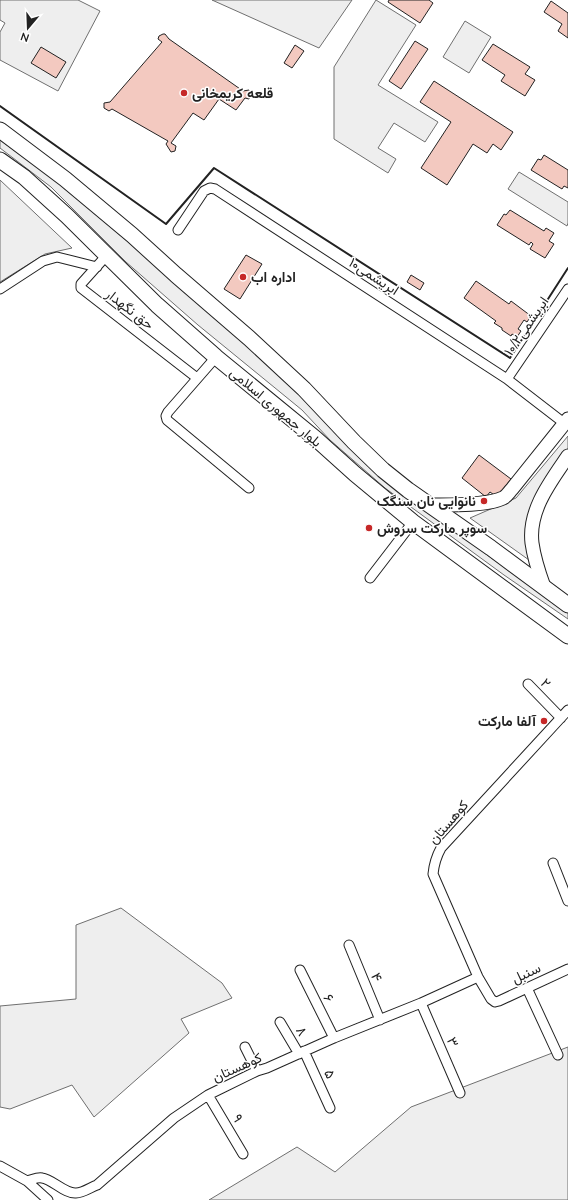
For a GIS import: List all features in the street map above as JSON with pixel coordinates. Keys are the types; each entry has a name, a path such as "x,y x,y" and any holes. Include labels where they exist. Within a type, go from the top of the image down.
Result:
{"main road":[{"name":"بلوار جمهوری اسلامی","path":"0,130 65,179 132,235 260,348 304,389 354,442 383,470 408,490 568,604"},
{"name":"بلوار جمهوری اسلامی","path":"0,160 24,177 67,216 157,305 216,357 315,438 355,474 413,522 568,636"},
{"path":"430,505 477,503 505,497 566,421"},
{"path":"544,588 534,554 532,541 534,516 544,493 568,456"}],"street":[{"name":"ابریشمی۱۰","path":"178,230 204,191 210,188 215,189 507,380 566,421"},
{"name":"حق نگهدار","path":"108,255 81,284 81,288 197,378"},
{"path":"0,289 43,261 57,257 97,267"},
{"name":"۱۰/۲ابریشمی","path":"507,380 568,289"},
{"path":"216,357 166,416 167,420 248,488"},
{"path":"370,578 413,522"},
{"name":"۲","path":"528,684 561,718"},
{"name":"کوهستان","path":"495,1002 491,999 478,977 433,874 436,857 441,848 568,710"},
{"path":"553,862 568,901"},
{"name":"۴","path":"349,945 380,1020"},
{"name":"سنبل","path":"495,1002 568,969"},
{"name":"۶","path":"300,970 334,1038"},
{"name":"کوهستان","path":"27,1182 44,1178 65,1190 76,1193 97,1185 174,1118 208,1095 257,1071 421,1003 478,977"},
{"path":"527,988 558,1055"},
{"name":"۳","path":"421,1003 460,1093"},
{"name":"۸","path":"280,1022 301,1053"},
{"path":"245,1047 257,1071"},
{"name":"۵","path":"301,1053 330,1108"},
{"name":"۹","path":"208,1095 243,1154"},
{"path":"0,1166 27,1182 48,1200"}],"shaded area":[{"path":"0,0 78,0 100,11 58,91 0,60 0,32 5,23 0,20"},
{"path":"212,0 352,0 319,48"},
{"path":"376,0 416,25 378,85 438,122 425,142 394,123 378,148 396,159 388,173 334,139 334,67"},
{"path":"465,21 491,37 469,73 443,57"},
{"path":"0,140 56,181 190,294 451,528 568,611 568,619 504,575 385,488 330,440 302,410 198,325 126,262 51,187 0,148"},
{"path":"519,172 568,202 567,226 508,189"},
{"path":"0,180 72,248 45,254 0,282"},
{"path":"568,436 568,449 543,484 529,560 470,518 516,498"},
{"path":"121,908 222,983 232,998 181,1019 189,1033 94,1117 72,1085 10,1109 0,1107 0,1006 76,999 76,925"},
{"path":"568,1047 568,1200 209,1200 297,1147 335,1172 411,1107"}],"building":[{"path":"389,0 429,0 433,3 420,23 388,2"},
{"path":"551,1 568,13 568,38 558,31 562,24 544,12"},
{"name":"قلعه کریمخانی","path":"163,34 243,91 249,90 251,95 249,99 245,98 236,110 219,99 204,120 193,113 171,143 176,146 175,151 171,152 166,144 168,141 112,109 109,111 104,108 104,103 110,102 162,42 158,39 159,36"},
{"path":"415,41 428,49 401,89 389,81"},
{"path":"493,44 530,67 525,74 535,80 525,96 501,81 505,75 482,60"},
{"path":"295,45 304,51 292,68 284,63"},
{"path":"41,47 66,62 56,78 31,63"},
{"path":"434,81 513,132 501,150 493,144 487,153 473,144 447,185 421,168 451,122 420,102"},
{"path":"544,155 568,170 568,188 564,186 562,189 531,170 538,159 541,160"},
{"path":"510,210 544,231 546,228 554,233 549,241 554,244 545,258 530,249 533,244 531,242 529,245 497,225 504,214 506,215"},
{"name":"اداره اب","path":"246,255 262,264 240,299 224,289"},
{"path":"411,275 424,283 420,290 407,282"},
{"path":"476,281 509,304 511,301 531,316 527,322 524,320 518,329 521,331 517,337 512,334 511,336 502,330 502,328 494,323 496,321 464,298"},
{"path":"479,455 511,479 497,497 490,492 486,497 462,478"}],"wall":[{"path":"0,106 166,224 214,168 510,358 568,268"}],"place":[{"name":"قلعه کریمخانی","path":"184,93"},
{"name":"اداره اب","path":"243,277"},
{"name":"نانوایی نان سنگک","path":"484,501"},
{"name":"سوپر مارکت سروش","path":"369,528"},
{"name":"آلفا مارکت","path":"544,721"}]}
